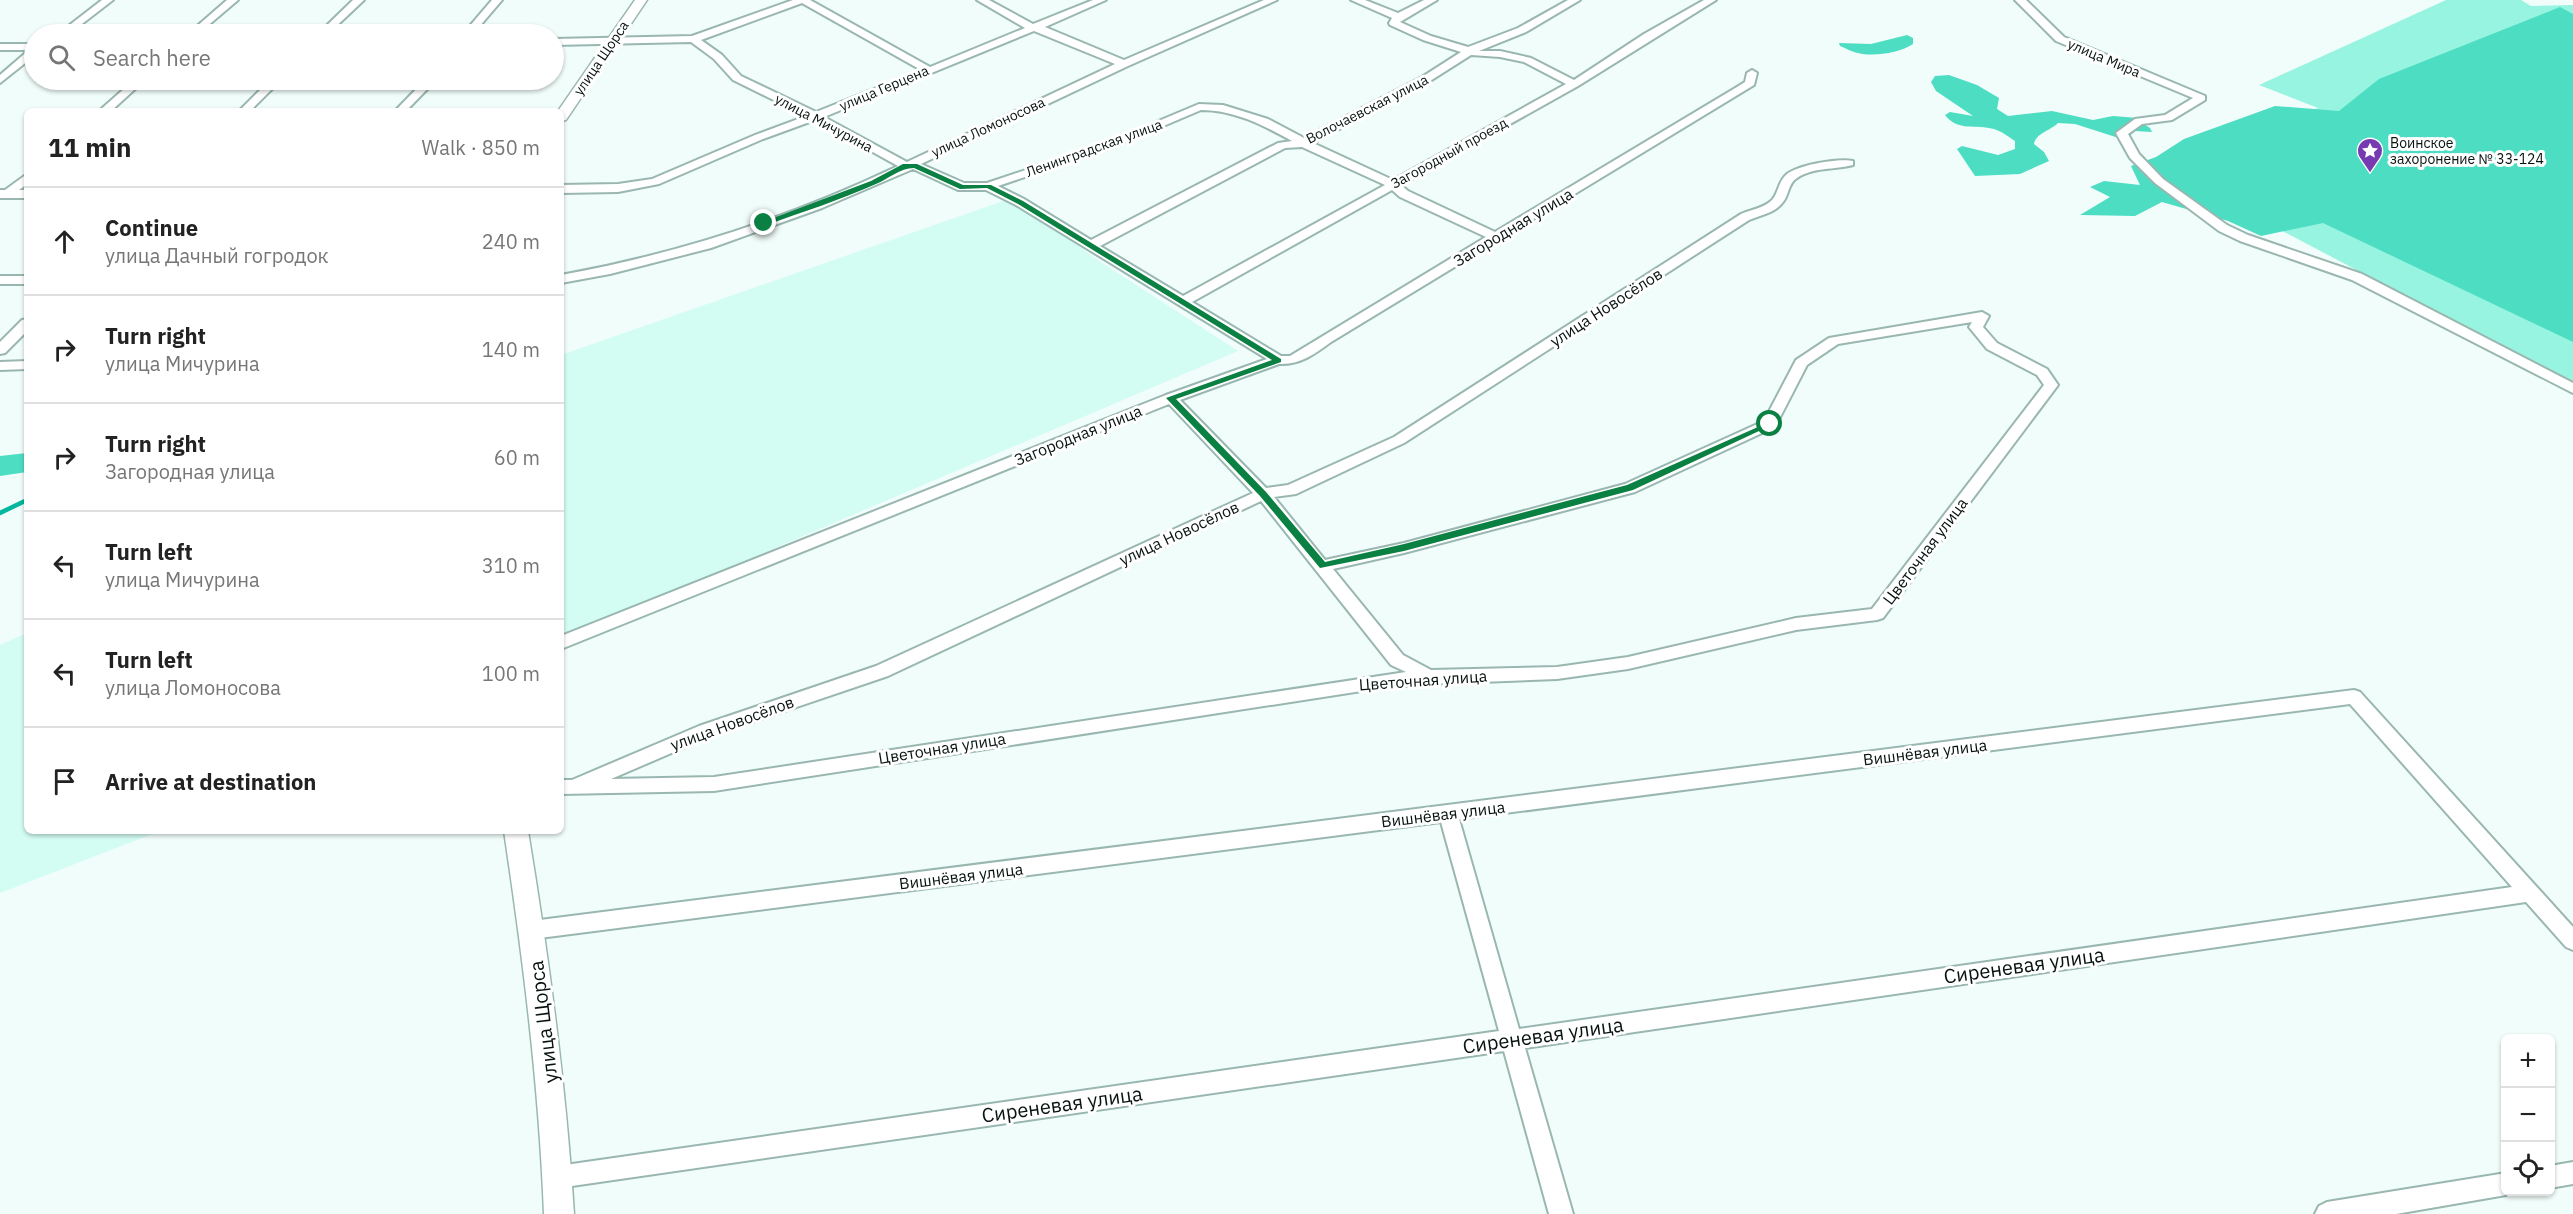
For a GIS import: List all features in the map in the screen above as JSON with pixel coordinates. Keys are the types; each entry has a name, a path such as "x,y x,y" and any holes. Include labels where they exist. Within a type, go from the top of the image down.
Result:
{"street":[{"path":"76,24 108,0"},
{"path":"205,24 233,0"},
{"path":"334,24 359,0"},
{"path":"477,24 497,0"},
{"name":"улица Щорса","path":"564,113 641,0"},
{"path":"564,42 693,39 802,0 928,70"},
{"path":"982,0 1032,28 1042,29 1124,64"},
{"name":"улица Герцена","path":"564,189 618,188 655,182 759,137 1101,0"},
{"name":"улица Ломоносова","path":"564,278 610,270 707,245 818,205 874,182 1124,64 1272,0"},
{"path":"1356,0 1398,17"},
{"path":"1432,0 1398,17 1394,23 1427,38 1479,54 1500,54 1527,60 1574,84"},
{"name":"Волочаевская улица","path":"1092,245 1282,145 1304,143 1426,80 1471,50 1522,30 1575,0"},
{"name":"Загородный проезд","path":"1184,301 1574,84 1648,36 1711,0"},
{"name":"улица Мира","path":"2020,0 2060,39 2200,98 2168,118 2139,121 2122,133 2134,156 2159,181 2223,228 2356,277 2573,389"},
{"name":"улица Мичурина","path":"693,39 718,57 737,78 815,116 906,166 915,166 962,187 988,186 1020,202 1278,360"},
{"path":"0,47 24,48"},
{"path":"0,80 24,58"},
{"name":"Загородная улица","path":"564,642 1171,398 1278,360 1287,362 1298,359 1741,89 1750,83 1752,73"},
{"path":"108,108 129,90"},
{"path":"247,108 266,90"},
{"path":"403,108 421,90"},
{"name":"Ленинградская улица","path":"988,186 1110,145 1199,108 1223,108 1264,120 1304,143"},
{"path":"1304,143 1393,184 1404,194 1495,237"},
{"name":"улица Новосёлов","path":"567,787 705,731 882,671 1263,494 1290,490 1399,440 1745,216 1774,206 1791,176 1811,169 1849,163"},
{"path":"4,194 24,180"},
{"path":"4,194 24,194"},
{"path":"0,280 24,280"},
{"name":"Цветочная улица","path":"567,787 714,784 1381,681 1429,677 1557,673 1628,663 1796,624 1877,614 2050,385 2042,372 1992,346 1976,327 1982,316 1834,341 1801,363 1770,424 1630,488 1404,548 1323,566"},
{"path":"0,350 24,326"},
{"path":"0,366 24,365"},
{"path":"1171,398 1263,494 1397,660 1429,677"},
{"path":"1381,681 1397,660"},
{"name":"Вишнёвая улица","path":"532,930 2354,697 2529,892"},
{"path":"1448,813 1561,1214"},
{"name":"улица Щорса","path":"516,834 532,930 556,1127 559,1214"},
{"path":"2529,892 2573,941"},
{"name":"Сиреневая улица","path":"558,1177 2529,892"},
{"path":"2555,1176 2573,1173"},
{"path":"2327,1214 2501,1185"}],"shaded area":[{"path":"1009,199 1064,234 1093,257 1238,351 564,638 564,354"},
{"path":"24,634 24,834 152,834 0,893 0,645"}],"green space":[{"path":"2446,0 2521,0 2531,6 2573,5 2573,384 2178,176 2318,108 2259,85"},
{"path":"2560,7 2573,14 2573,342 2323,223 2261,236 2228,221 2162,202 2135,216 2080,215 2110,197 2090,187 2104,181 2140,185 2131,166 2156,157 2184,139 2275,106 2339,111 2379,79"},
{"path":"1907,35 1913,38 1913,44 1901,50 1879,54 1856,52 1840,46 1839,43 1871,44"},
{"path":"1949,75 1977,85 1999,98 1997,109 2008,116 2052,111 2093,120 2113,116 2138,118 2152,132 2135,131 2125,140 2075,124 2058,123 2040,135 2034,144 2044,152 2049,161 2020,174 1975,176 1957,149 1962,146 1998,155 2015,149 2015,141 1994,129 1961,126 1945,115 1950,112 1973,116 1936,91 1931,82 1935,76"},
{"path":"24,453 24,472 0,476 0,456"}],"waterway":[{"path":"0,513 24,501"}],"place":[{"name":"Воинское захоронение № 33-124","path":"2370,174"}],"route":[{"path":"764,223 818,205 906,166 915,166 962,187 988,186 1020,202 1079,240 1092,245 1184,301 1278,360 1171,398 1263,494 1323,566 1404,548 1630,488 1770,424"}]}
